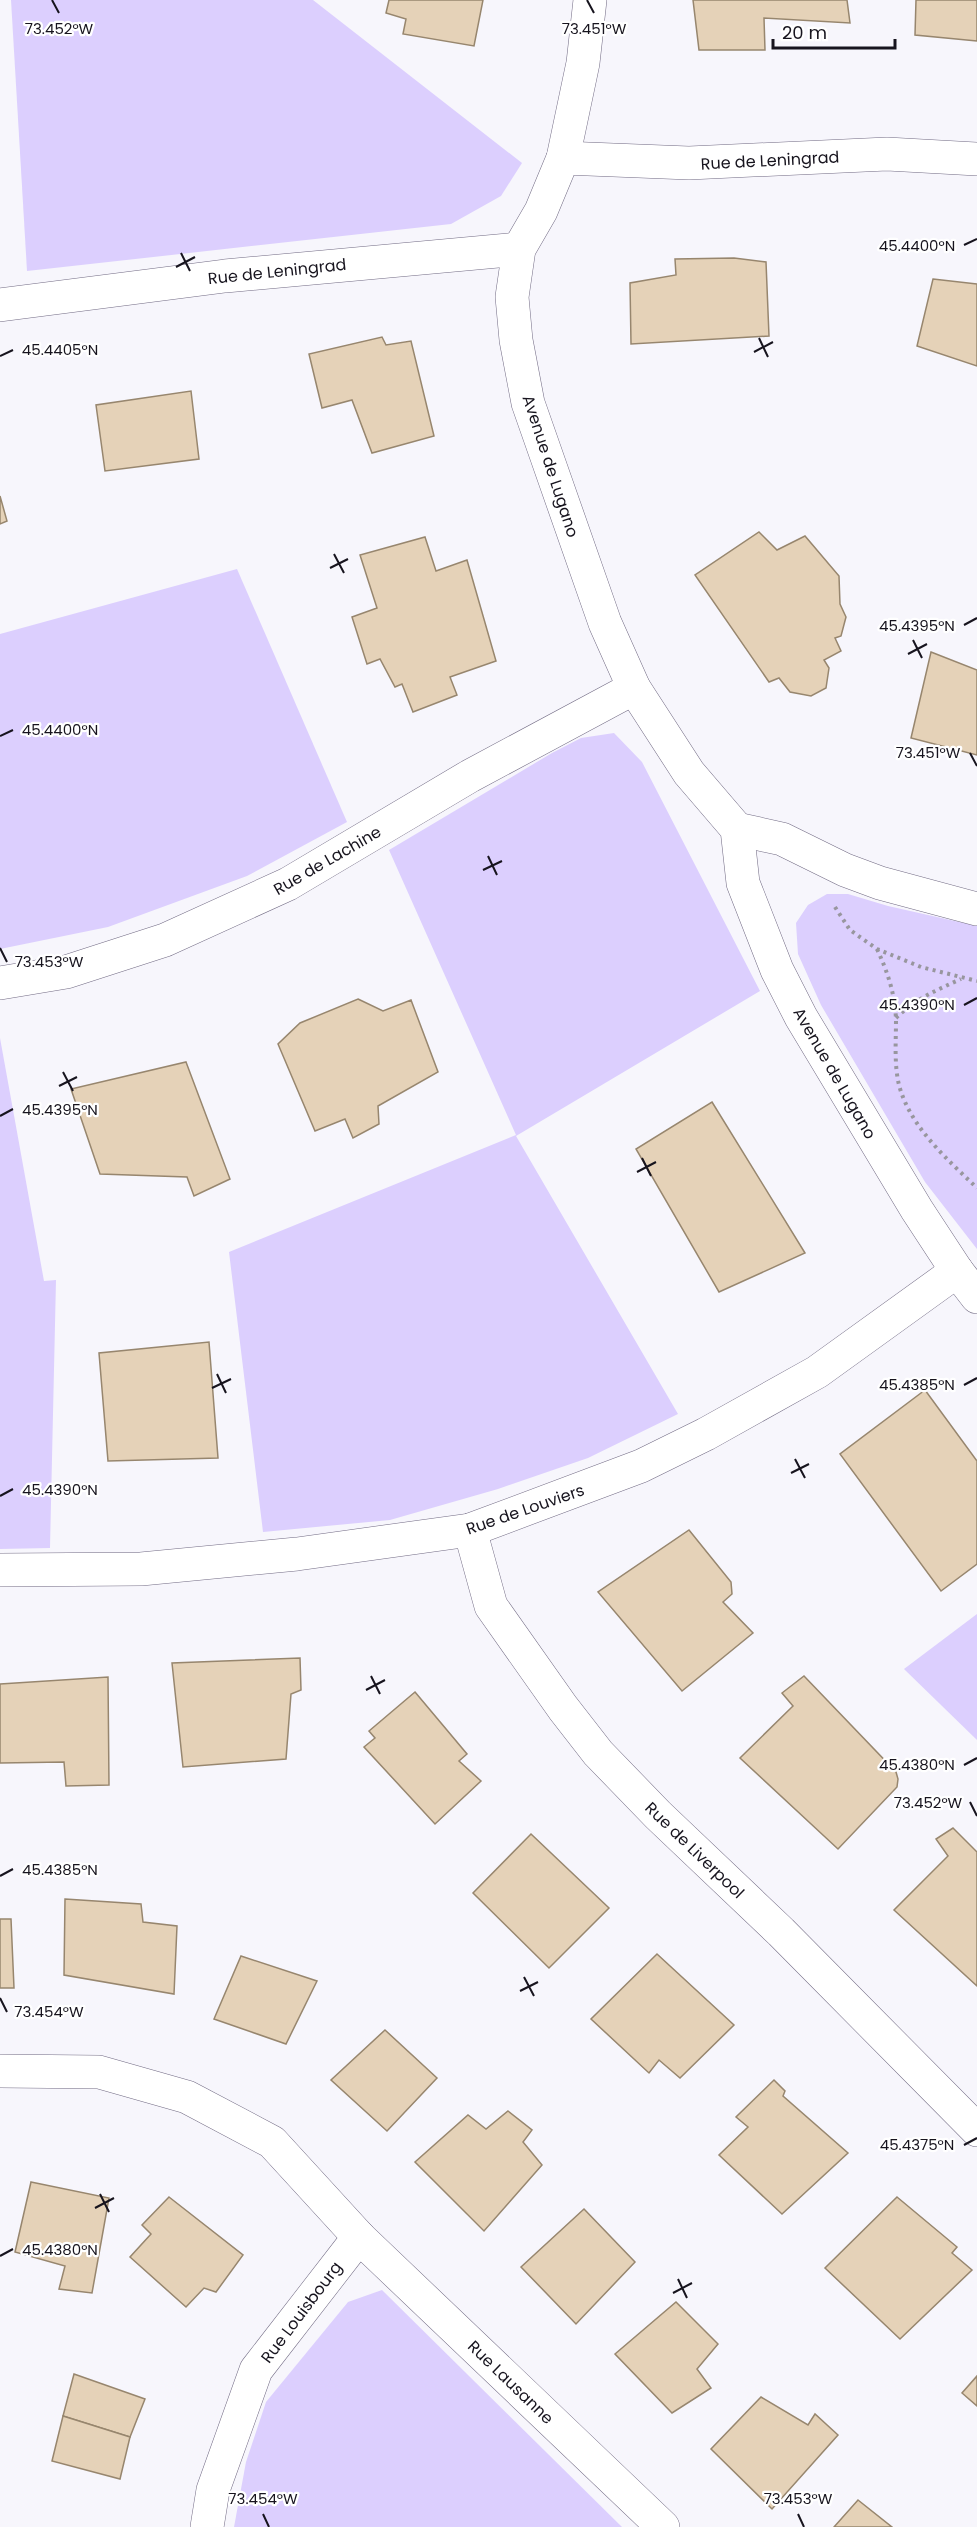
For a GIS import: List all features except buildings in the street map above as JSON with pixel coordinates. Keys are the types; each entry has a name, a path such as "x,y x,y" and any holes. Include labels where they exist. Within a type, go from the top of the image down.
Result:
{"street":[{"name":"Avenue de Lugano","path":"590,0 583,63 563,158 541,211 519,249 512,297 516,339 528,403 604,623 634,688 689,773 737,829 743,884 777,970 801,1017 885,1159 957,1271 977,1297"},
{"name":"Rue de Leningrad","path":"563,158 689,163 887,154 977,159"},
{"name":"Rue de Leningrad","path":"0,305 225,276 519,249"},
{"name":"Rue de Lachine","path":"0,983 66,972 165,940 288,884 470,776 634,688"},
{"path":"737,829 782,839 845,870 880,883 977,909"},
{"name":"Rue de Louviers","path":"0,1570 141,1569 297,1554 470,1530 641,1466 706,1434 817,1372 957,1271"},
{"name":"Rue de Liverpool","path":"470,1530 490,1606 598,1753 658,1815 781,1932 977,2130"},
{"name":"Rue Lausanne","path":"0,2071 99,2073 187,2097 272,2142 359,2237 663,2527"},
{"name":"Rue Louisbourg","path":"207,2527 213,2490 256,2370 359,2237"}],"path":[{"path":"833,903 849,930 877,949 921,967 977,981"},
{"path":"877,949 893,990 896,1019 895,1058 900,1086 916,1123 951,1163 977,1188"},
{"path":"896,1019 908,1006 962,979"}],"shaded area":[{"path":"11,0 313,0 522,163 501,196 451,224 27,271"},
{"path":"237,569 347,822 247,876 108,927 0,949 0,634"},
{"path":"614,733 642,762 760,991 516,1136 678,1414 588,1458 498,1489 390,1520 263,1532 229,1252 516,1135 389,850 552,753 581,738"},
{"path":"827,894 848,894 888,906 977,926 977,1249 925,1182 821,1005 798,954 796,923 808,905"},
{"path":"0,1038 44,1281 56,1280 50,1548 0,1549"},
{"path":"977,1614 977,1740 904,1669"},
{"path":"382,2290 622,2527 234,2527 246,2462 266,2402 348,2302"}]}
